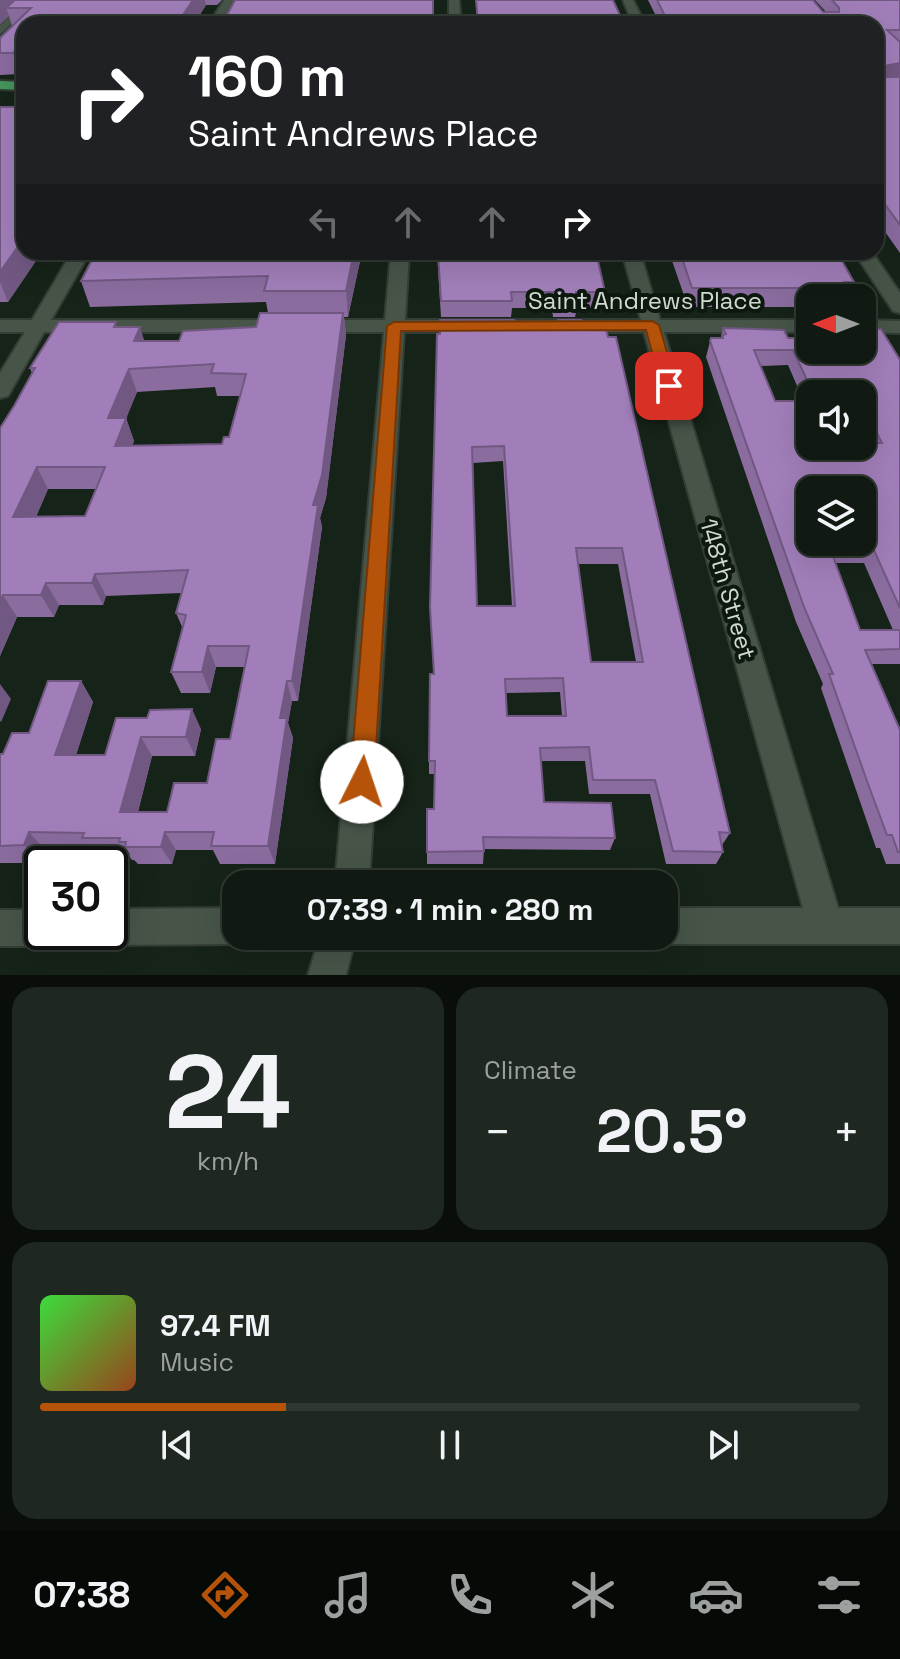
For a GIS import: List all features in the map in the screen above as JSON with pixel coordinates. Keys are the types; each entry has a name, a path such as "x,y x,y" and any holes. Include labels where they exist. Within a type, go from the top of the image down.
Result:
{"street":[{"path":"16,16 34,0"},
{"path":"0,31 16,16"},
{"path":"0,391 76,260"},
{"path":"353,870 399,260"},
{"name":"148th Street","path":"633,260 826,927"},
{"path":"868,260 900,307"},
{"name":"Saint Andrews Place","path":"0,326 796,326"},
{"path":"876,326 900,327"},
{"path":"128,927 222,926"},
{"path":"678,926 900,926"},
{"path":"0,928 24,928"},
{"path":"327,975 334,950"}],"building":[{"path":"15,0 193,0 182,16 23,16 31,8 6,8"},
{"path":"235,0 433,0 433,16 226,16"},
{"path":"476,0 613,0 620,16 477,16"},
{"path":"657,0 813,0 823,12 839,12 832,0 900,0 900,30 887,30 900,42 900,63 884,66 884,16 665,16"},
{"path":"16,23 16,50 13,53 0,53 0,38"},
{"path":"884,77 900,77 900,225 884,203"},
{"path":"16,105 16,249 0,272 0,107"},
{"path":"92,260 352,260 346,291 264,291 268,276 81,281"},
{"path":"438,260 598,260 605,292 576,292 577,301 555,301 554,292 511,292 512,301 441,301"},
{"path":"683,260 842,260 854,282 796,284 796,288 692,288"},
{"path":"260,313 343,313 322,475 313,505 318,505 292,681 287,681 280,718 287,718 268,846 211,846 214,832 165,832 161,847 128,847 126,842 119,842 120,838 82,838 84,833 29,832 24,845 0,846 0,754 3,754 12,733 29,733 48,681 81,681 55,755 105,755 116,718 147,718 150,710 192,709 186,737 141,737 120,812 167,812 174,783 207,783 216,739 230,739 249,646 208,646 202,672 171,672 186,615 176,613 188,570 95,574 92,583 46,583 41,595 3,595 0,601 0,428 35,368 30,368 59,322 116,322 114,327 140,327 134,341 179,341 183,331 256,327","holes":["214,364 211,373 246,374 229,437 224,437 222,444 115,446 126,418 108,418 129,369","37,467 105,467 85,516 13,517"]},
{"path":"440,320 514,320 514,329 559,329 558,320 581,320 582,329 606,329 608,337 616,337 730,833 719,832 723,852 673,851 655,780 593,780 589,747 540,748 544,802 611,803 615,838 483,837 484,851 427,852 427,809 434,809 435,761 429,761 430,674 434,674 430,607 437,334 440,334","holes":["504,446 515,606 477,606 472,447","576,548 622,548 643,662 591,662","563,678 566,716 507,716 505,679"]},
{"path":"723,328 784,330 788,338 796,338 796,356 793,350 754,350 775,401 796,403 796,460 876,460 876,443 882,443 876,431 876,380 807,380 800,364 876,364 876,329 881,329 900,360 900,608 876,555 876,476 796,476 796,556 833,556 860,630 900,630 900,649 865,650 900,730 900,852 892,835 887,835 829,674 833,674 804,607 710,341 711,338 723,338 722,335 726,334"}],"route":[{"path":"362,782 394,326 652,325 669,386"}]}
